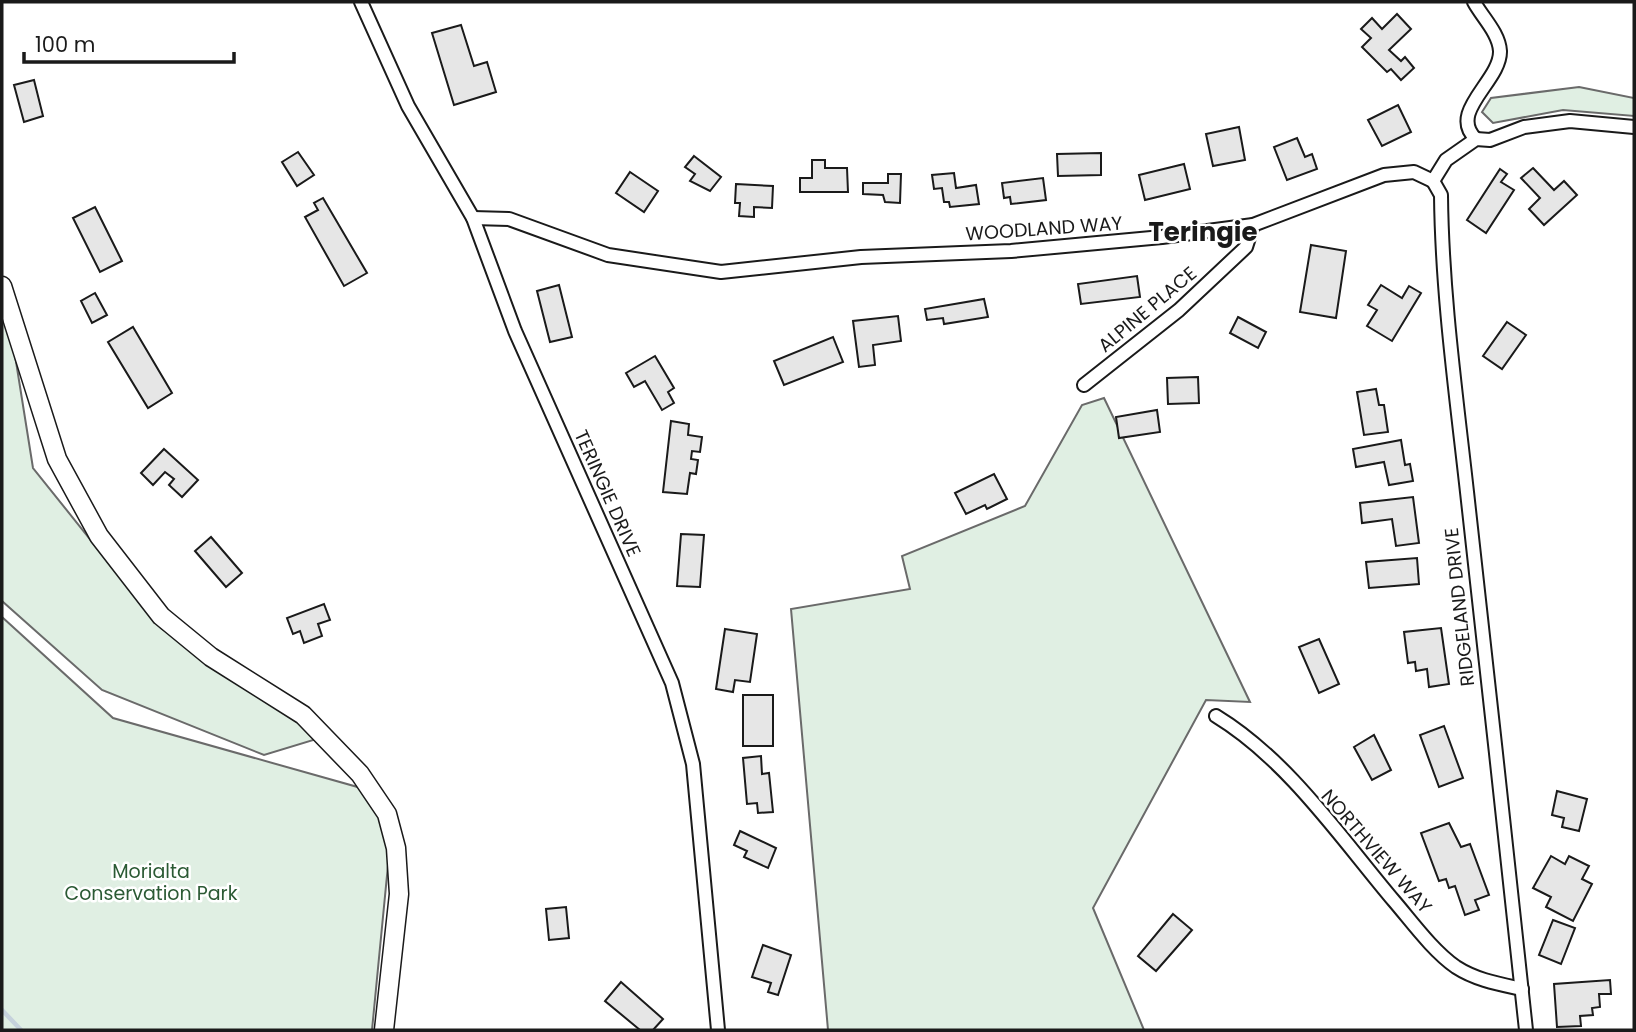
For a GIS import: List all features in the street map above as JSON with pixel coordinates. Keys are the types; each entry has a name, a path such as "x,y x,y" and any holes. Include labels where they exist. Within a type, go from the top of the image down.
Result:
{"main road":[{"path":"2,286 57,459 99,536 160,616 211,657 303,715 360,774 387,814 396,848 399,894 384,1030"}],"street":[{"name":"TERINGIE DRIVE","path":"361,2 408,107 473,218 515,331 672,684 693,764 718,1030"},
{"path":"1475,2 1494,33 1500,51 1493,72 1474,101 1466,121 1469,133 1476,139 1490,140 1524,127 1570,121 1634,127"},
{"path":"1433,181 1446,160 1476,139"},
{"name":"WOODLAND WAY","path":"473,218 509,219 608,254 721,272 860,257 1011,251 1253,225 1384,175 1414,172 1433,181"},
{"name":"RIDGELAND DRIVE","path":"1433,181 1441,195 1446,297 1526,1030"},
{"name":"ALPINE PLACE","path":"1084,385 1179,310 1237,256 1246,247 1253,225"},
{"name":"NORTHVIEW WAY","path":"1216,716 1241,732 1295,785 1405,914 1455,966 1484,981 1522,989"}],"green space":[{"path":"1579,87 1634,98 1634,116 1563,110 1493,123 1482,112 1491,98"},
{"path":"2,311 14,349 33,468 161,628 320,738 264,755 102,690 2,601"},
{"path":"1104,398 1250,702 1206,700 1093,908 1144,1030 828,1030 791,609 910,589 902,556 1025,506 1082,405"},
{"name":"Morialta Conservation Park","path":"2,617 113,718 361,788 392,824 372,1030 2,1030"}],"building":[{"path":"1397,14 1411,29 1389,50 1401,61 1405,57 1414,68 1401,80 1391,69 1387,72 1362,47 1371,38 1361,29 1372,18 1382,29"},
{"path":"461,25 474,66 487,62 496,92 454,105 432,33"},
{"path":"34,80 43,116 24,122 14,85"},
{"path":"1398,105 1411,132 1382,146 1368,120"},
{"path":"1239,127 1245,160 1213,166 1206,134"},
{"path":"1297,138 1305,157 1312,154 1317,169 1287,180 1274,147"},
{"path":"298,152 314,175 297,186 282,162"},
{"path":"1101,153 1101,175 1058,176 1057,154"},
{"path":"694,156 721,177 710,191 690,181 695,174 685,167"},
{"path":"812,160 825,160 825,168 847,168 848,192 800,192 800,178 812,178"},
{"path":"1184,164 1190,189 1145,200 1139,175"},
{"path":"1533,168 1554,190 1564,181 1577,195 1544,225 1529,209 1540,198 1521,178"},
{"path":"1500,169 1507,174 1501,182 1514,190 1486,233 1467,220"},
{"path":"630,172 658,191 644,212 616,193"},
{"path":"954,173 956,188 976,185 979,204 950,207 949,202 944,202 942,188 934,189 932,175"},
{"path":"888,174 901,174 900,203 885,202 883,195 863,194 863,183 888,183"},
{"path":"1043,178 1046,200 1011,204 1010,197 1004,198 1002,183"},
{"path":"736,184 773,186 772,208 754,207 754,217 739,216 740,203 735,203"},
{"path":"323,198 367,273 344,286 305,217 318,210 314,203"},
{"path":"95,207 122,261 100,272 73,218"},
{"path":"1311,245 1346,251 1336,318 1300,312"},
{"path":"1137,276 1140,297 1081,304 1078,284"},
{"path":"559,285 572,337 550,342 537,291"},
{"path":"1381,285 1402,298 1409,286 1421,293 1392,341 1367,326 1377,310 1368,305"},
{"path":"95,293 107,315 92,323 81,301"},
{"path":"984,299 988,317 944,324 943,318 927,320 925,309"},
{"path":"898,316 901,341 873,345 875,365 859,367 853,321"},
{"path":"1238,317 1266,332 1258,348 1230,333"},
{"path":"1507,322 1526,335 1502,369 1483,356"},
{"path":"133,327 172,393 148,408 108,342"},
{"path":"833,337 843,362 784,385 774,361"},
{"path":"655,356 674,388 668,392 674,403 662,410 645,381 634,387 626,373"},
{"path":"1198,377 1199,403 1168,404 1167,378"},
{"path":"1376,389 1379,405 1384,405 1388,432 1364,435 1357,392"},
{"path":"1157,410 1160,432 1119,438 1116,417"},
{"path":"671,421 689,424 688,435 702,437 700,452 692,451 691,459 698,460 696,474 690,473 687,494 663,492"},
{"path":"1401,440 1405,465 1410,464 1413,481 1389,485 1384,462 1356,467 1353,449"},
{"path":"164,449 198,480 182,497 169,485 174,479 165,472 153,485 141,473"},
{"path":"994,474 1007,499 987,509 985,505 966,514 955,493"},
{"path":"1413,497 1419,543 1396,546 1392,519 1362,523 1360,503"},
{"path":"681,534 704,535 700,587 677,586"},
{"path":"211,537 242,573 226,587 195,551"},
{"path":"1417,558 1419,584 1369,588 1366,562"},
{"path":"324,604 330,620 318,624 322,636 304,643 300,631 293,634 287,618"},
{"path":"1441,628 1449,684 1429,687 1427,669 1416,671 1415,662 1408,663 1404,632"},
{"path":"725,629 757,634 750,682 735,680 733,692 716,689"},
{"path":"1319,639 1339,684 1319,693 1299,647"},
{"path":"743,695 773,695 773,746 743,746"},
{"path":"1444,726 1463,778 1439,787 1420,735"},
{"path":"1374,735 1391,770 1372,780 1354,747"},
{"path":"761,756 762,774 769,773 773,812 758,813 757,803 747,804 743,758"},
{"path":"1557,791 1587,799 1579,831 1562,827 1564,818 1552,815"},
{"path":"1449,823 1461,847 1470,844 1489,895 1475,900 1479,910 1465,915 1455,886 1449,888 1446,879 1439,881 1421,833"},
{"path":"740,831 776,848 768,868 744,857 747,851 734,845"},
{"path":"1551,856 1565,864 1569,856 1589,866 1582,879 1592,884 1573,921 1546,907 1551,897 1533,888"},
{"path":"566,907 569,938 549,940 546,909"},
{"path":"1173,914 1192,930 1156,971 1138,956"},
{"path":"1553,920 1575,928 1561,964 1539,955"},
{"path":"763,945 791,955 778,995 768,992 771,983 752,977"},
{"path":"1610,980 1611,994 1599,994 1600,1007 1592,1008 1593,1015 1580,1016 1581,1026 1557,1027 1554,984"},
{"path":"621,982 663,1019 653,1030 640,1030 605,1001"}],"waterway":[{"path":"2,1010 21,1030"}],"district":[{"name":"Teringie","path":"1203,232"}]}
